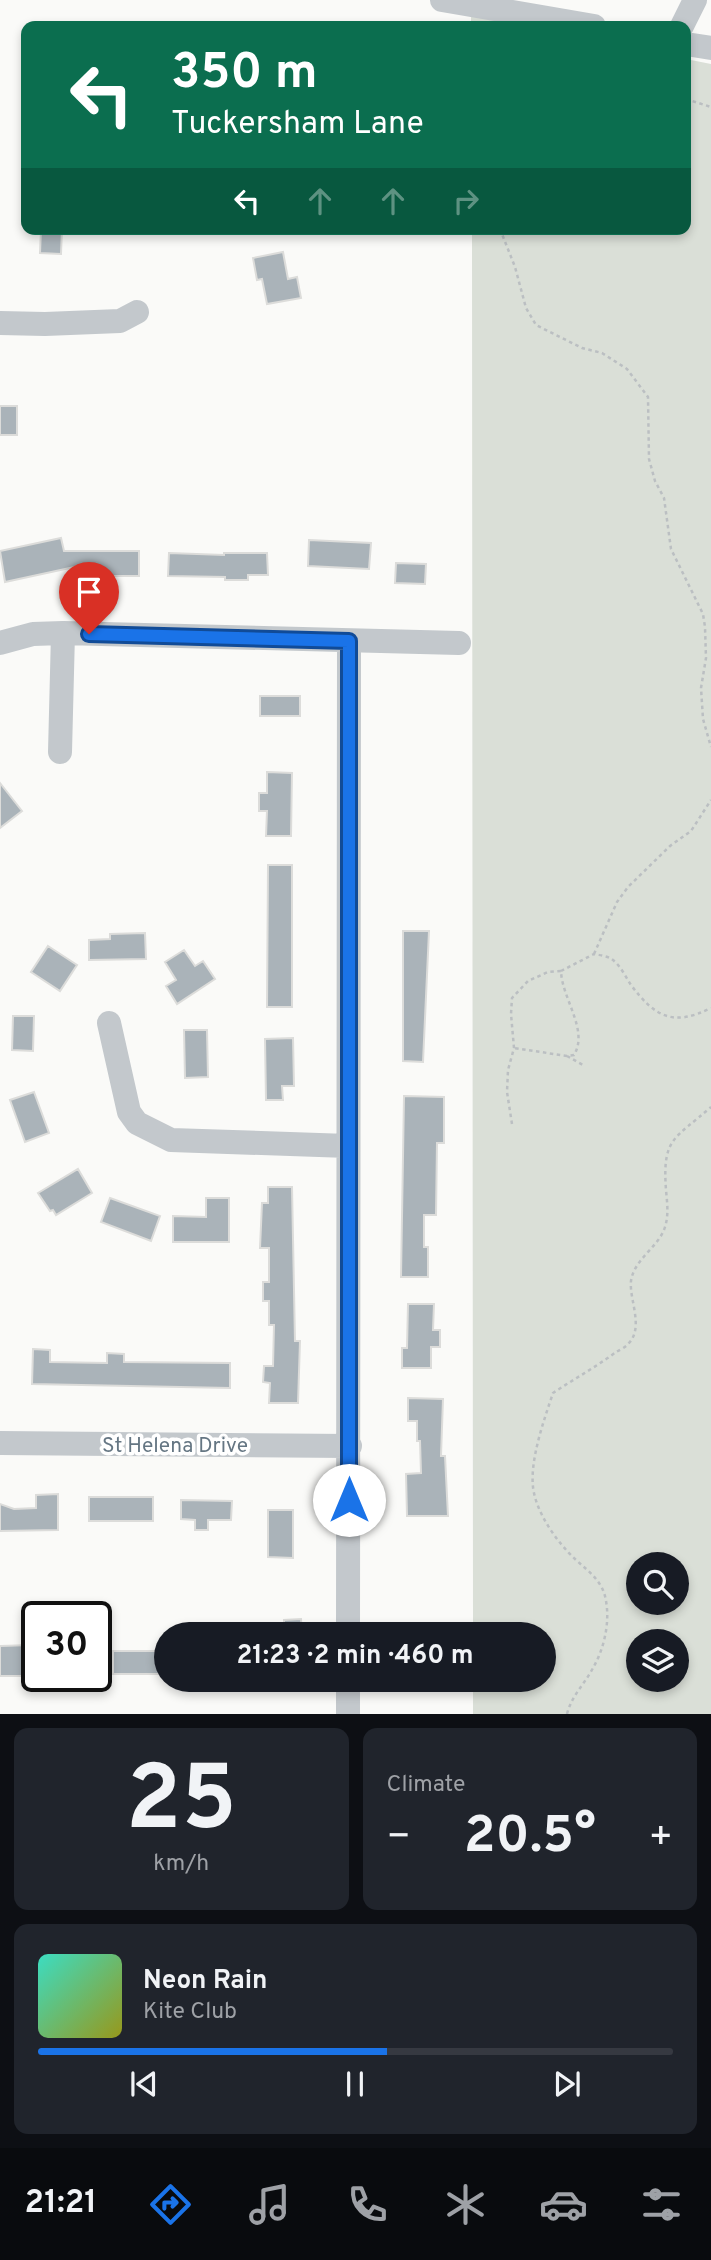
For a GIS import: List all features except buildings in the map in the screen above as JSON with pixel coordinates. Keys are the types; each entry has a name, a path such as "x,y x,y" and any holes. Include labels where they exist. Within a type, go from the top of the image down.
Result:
{"street":[{"path":"442,0 565,21"},
{"path":"684,21 695,0"},
{"path":"711,27 711,38"},
{"path":"691,45 711,48"},
{"path":"0,323 120,321 137,312"},
{"path":"61,752 63,633"},
{"path":"0,643 33,634 63,633 459,643"},
{"path":"348,1622 349,641"},
{"path":"109,1023 129,1112 137,1123 171,1140 348,1146"},
{"name":"St Helena Drive","path":"0,1443 350,1446"},
{"path":"348,1692 348,1714"}],"path":[{"path":"691,101 711,107"},
{"path":"502,235 515,267 526,308 536,325 582,348 602,353 627,369 648,397 649,459 655,481 664,498 671,549 703,614 706,659 701,688 703,719 711,747"},
{"path":"512,1124 507,1092 508,1070 514,1048 512,998 528,981 548,972 561,971 594,954 617,902 628,887 670,846 691,831 711,800"},
{"path":"594,954 610,958 654,1010 666,1017 679,1019 711,1007"},
{"path":"514,1048 574,1055 580,1036 566,999 561,971"},
{"path":"567,1056 583,1065"},
{"path":"567,1714 570,1700 593,1668 603,1645 606,1600 598,1579 559,1544 538,1505 533,1486 539,1441 553,1393 593,1370 631,1342 636,1326 631,1280 645,1256 657,1244 668,1213 664,1167 666,1153 676,1136 711,1107"}],"shaded area":[{"path":"471,12 509,21 471,21"},
{"path":"691,60 711,64 711,1714 473,1714 473,1692 556,1692 556,1622 473,1622 472,235 691,235"}],"route":[{"path":"89,634 349,641 349,1500"}]}
